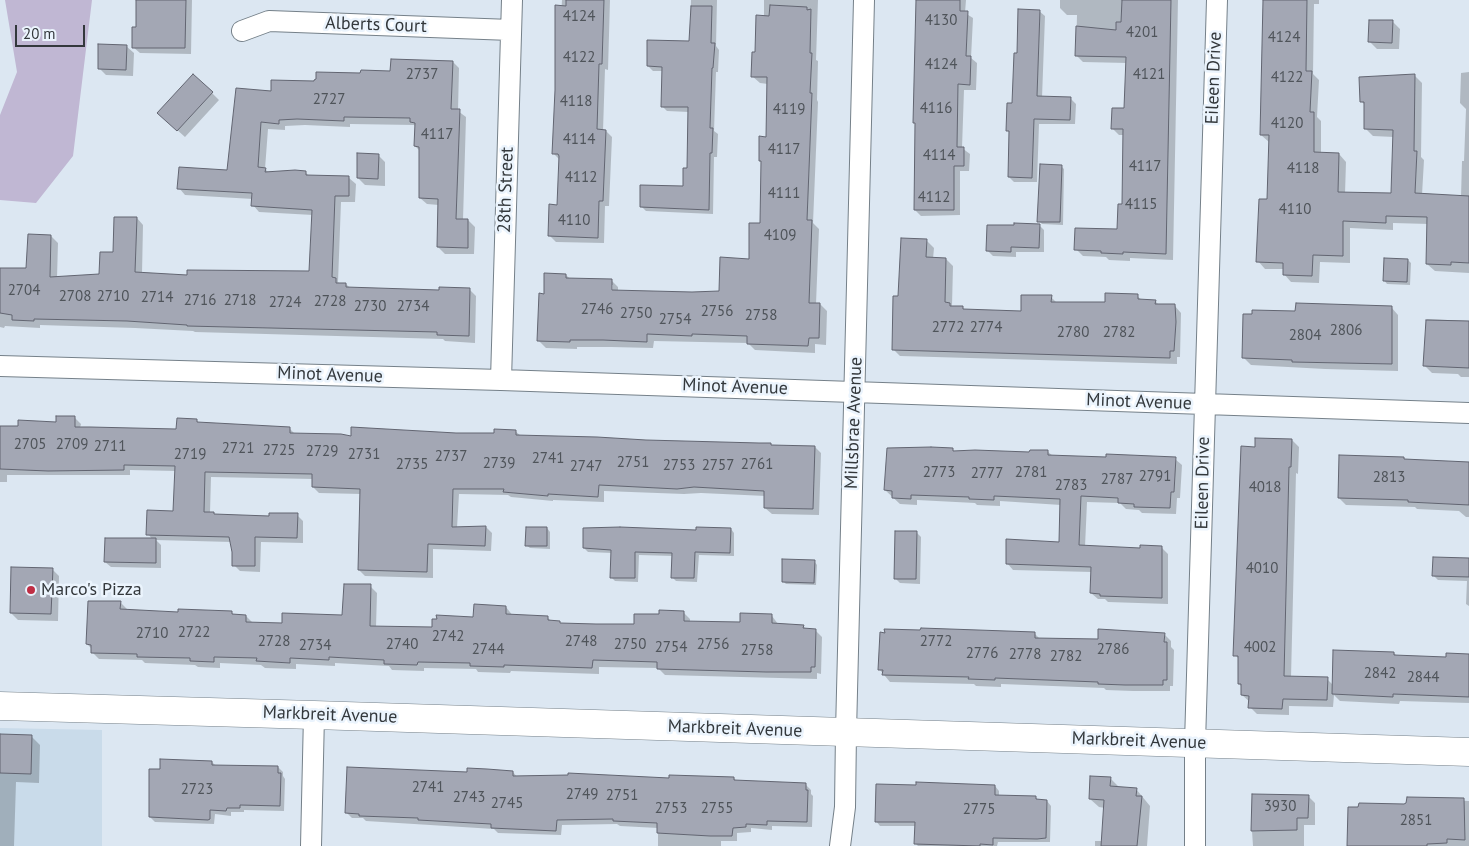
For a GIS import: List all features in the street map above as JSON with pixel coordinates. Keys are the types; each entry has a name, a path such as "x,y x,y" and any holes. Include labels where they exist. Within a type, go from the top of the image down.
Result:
{"street":[{"name":"28th Street","path":"501,380 512,0"},
{"name":"Millsbrae Avenue","path":"840,846 845,807 864,0"},
{"name":"Eileen Drive","path":"1195,846 1195,743 1217,0"},
{"name":"Alberts Court","path":"242,31 269,21 511,30"},
{"name":"Minot Avenue","path":"0,366 501,380 1469,413"},
{"name":"Markbreit Avenue","path":"0,706 314,714 1469,752"},
{"path":"311,846 314,714"}],"shaded area":[{"path":"5,0 92,0 73,156 36,203 0,200 0,115 17,72"},
{"path":"0,728 102,730 102,846 0,846"}],"building":[{"path":"136,0 186,0 185,48 132,48 132,27 136,27"},
{"path":"566,0 604,0 602,64 599,64 597,129 606,130 603,201 599,201 598,238 548,236 549,204 557,205 559,156 558,154 552,154 555,90 555,5 566,6"},
{"path":"916,0 960,0 960,11 968,11 966,56 971,56 970,85 958,84 957,147 964,147 964,166 954,166 954,210 914,210 915,123 913,123"},
{"path":"1122,0 1171,0 1166,254 1123,252 1123,254 1074,250 1075,228 1117,229 1118,204 1122,204 1123,129 1111,129 1112,108 1124,108 1126,57 1075,56 1076,26 1116,30 1116,22 1121,22"},
{"path":"1263,0 1307,0 1306,71 1312,71 1310,112 1314,112 1314,152 1339,153 1338,192 1391,193 1393,130 1364,129 1364,102 1360,102 1359,77 1415,74 1414,151 1417,151 1415,193 1469,196 1469,263 1451,262 1451,265 1426,264 1427,217 1386,216 1386,223 1343,221 1343,256 1313,255 1312,276 1283,275 1283,263 1256,262 1259,199 1267,199 1269,135 1260,135"},
{"path":"770,5 807,7 807,10 811,9 810,53 812,53 810,93 812,93 807,220 812,220 809,303 820,303 819,338 809,338 808,346 747,344 747,336 692,334 692,336 647,334 647,342 603,340 537,341 539,293 544,294 544,273 566,274 566,278 612,279 612,290 719,291 720,257 749,259 749,223 760,223 761,161 759,161 759,136 766,137 767,77 751,77 752,52 755,52 756,15 769,16"},
{"path":"691,6 712,6 711,43 715,43 712,68 710,128 713,128 712,153 710,153 709,210 640,207 640,185 683,186 683,168 687,168 688,107 661,107 662,67 647,66 647,40 689,41"},
{"path":"1018,9 1040,10 1037,96 1071,97 1070,120 1034,119 1032,178 1008,177 1009,131 1006,131 1007,103 1012,103 1014,53 1017,53"},
{"path":"1369,20 1393,20 1392,43 1368,42"},
{"path":"98,44 127,45 126,70 98,69"},
{"path":"391,59 453,61 451,109 460,109 456,219 468,219 468,248 437,247 438,199 419,198 419,147 414,146 415,123 410,122 410,118 344,117 344,121 297,119 279,120 279,124 261,122 258,167 266,168 265,172 295,170 306,171 306,175 349,176 349,196 335,196 332,277 336,278 336,283 346,283 346,287 439,290 439,287 470,288 469,336 437,335 437,332 187,326 127,321 12,320 12,315 0,313 0,268 26,268 28,234 51,235 50,277 99,274 100,252 113,252 114,217 137,217 135,272 187,275 187,270 309,271 312,210 251,206 252,193 177,189 179,167 227,170 236,88 271,91 271,80 314,81 316,79 316,72 360,73 361,70 390,71"},
{"path":"193,74 213,92 177,131 157,113"},
{"path":"357,153 379,154 378,179 357,178"},
{"path":"1040,164 1062,165 1060,222 1037,222"},
{"path":"1014,223 1040,224 1039,248 1011,247 1011,252 986,251 987,225 1014,225"},
{"path":"901,238 927,239 926,257 946,258 945,302 950,303 950,306 963,306 963,309 1021,311 1021,295 1052,295 1051,302 1105,302 1105,293 1138,294 1138,299 1156,300 1155,304 1175,304 1174,351 1170,351 1170,358 892,350 893,296 898,296"},
{"path":"1384,258 1408,259 1407,282 1383,281"},
{"path":"1296,303 1392,306 1392,364 1292,362 1292,360 1242,358 1243,314 1252,314 1252,310 1295,311"},
{"path":"1426,320 1469,321 1469,368 1423,366"},
{"path":"56,416 75,416 75,427 176,429 177,418 197,419 197,422 290,427 290,433 341,434 351,436 351,427 456,433 494,433 494,429 516,430 516,435 815,446 813,509 764,508 764,491 694,487 677,489 599,485 598,497 548,494 548,496 503,492 504,489 453,489 452,527 486,526 485,546 428,544 427,572 358,570 360,489 312,487 312,474 205,472 204,512 269,516 269,513 298,513 297,538 255,537 255,566 232,566 229,537 146,535 147,510 173,511 175,466 124,465 124,470 48,471 0,469 0,426 18,426 18,420 56,422"},
{"path":"1255,438 1292,439 1291,467 1289,467 1284,676 1328,677 1327,700 1283,699 1282,709 1248,708 1249,696 1241,695 1241,684 1238,684 1238,656 1233,656 1241,446 1255,447"},
{"path":"887,448 953,448 953,451 1029,452 1030,450 1048,450 1048,455 1106,457 1106,454 1176,457 1174,492 1171,492 1170,508 1134,507 1134,504 1118,503 1118,498 1081,496 1079,545 1140,548 1140,545 1162,546 1162,598 1100,596 1100,594 1090,593 1091,567 1006,564 1006,539 1059,542 1060,499 994,496 994,500 911,495 911,499 892,498 892,491 884,490"},
{"path":"1339,455 1469,462 1469,505 1408,502 1408,500 1338,498"},
{"path":"526,527 547,527 547,546 525,546"},
{"path":"620,527 696,530 696,527 731,528 730,553 695,552 694,578 671,578 672,553 635,552 635,578 610,578 611,550 583,548 583,528"},
{"path":"895,531 917,531 916,579 894,579"},
{"path":"105,538 156,538 156,563 104,562"},
{"path":"1433,557 1469,558 1469,577 1432,576"},
{"path":"782,559 815,560 814,583 782,582"},
{"name":"Marco's Pizza","path":"11,567 53,568 51,614 10,613"},
{"path":"344,584 371,584 370,626 432,627 432,619 437,619 436,615 473,617 474,604 506,606 506,614 548,616 548,620 560,621 560,623 634,624 634,614 659,614 659,610 684,611 684,621 740,622 740,613 772,614 772,623 804,625 803,628 816,629 815,667 811,667 811,672 657,669 657,662 593,660 592,668 504,665 504,667 470,666 470,663 418,662 417,665 384,664 384,660 329,657 329,660 290,658 290,663 256,661 257,658 214,657 214,662 190,661 190,658 137,657 137,654 91,653 91,645 86,644 88,601 121,601 120,609 178,612 178,609 232,611 232,614 246,615 246,622 282,623 282,613 342,615"},
{"path":"921,628 1035,632 1035,638 1098,639 1098,629 1165,633 1164,642 1167,642 1167,680 1163,680 1163,685 1125,685 1098,684 1098,682 882,675 883,670 878,670 880,632 885,633 884,629 920,630"},
{"path":"1333,650 1394,652 1394,655 1446,657 1446,653 1469,654 1469,697 1393,694 1393,697 1332,694"},
{"path":"0,734 32,735 31,774 0,773"},
{"path":"160,759 212,761 212,765 278,766 278,773 281,773 280,806 240,805 240,808 227,808 226,811 210,810 210,819 208,820 149,817 149,769 160,769"},
{"path":"347,767 467,772 467,768 487,769 513,771 513,776 568,775 568,773 669,778 669,775 734,777 734,780 806,783 806,790 808,790 807,822 767,821 767,825 746,824 746,827 733,828 732,836 710,836 657,833 657,823 613,821 613,819 557,820 556,831 491,828 491,824 418,820 418,818 359,816 359,814 345,813"},
{"path":"1090,776 1111,777 1110,786 1137,788 1136,796 1142,796 1137,846 1101,846 1104,800 1089,799"},
{"path":"916,782 995,785 995,795 1036,796 1036,799 1047,800 1046,838 993,838 993,845 980,844 980,846 914,844 915,822 875,822 876,784 916,785"},
{"path":"1252,794 1309,795 1308,818 1297,818 1297,830 1251,831"},
{"path":"1407,797 1464,798 1465,840 1447,839 1447,843 1427,844 1427,846 1347,846 1348,807 1358,807 1359,803 1404,804"}],"place":[{"name":"Marco's Pizza","path":"31,590"}]}
